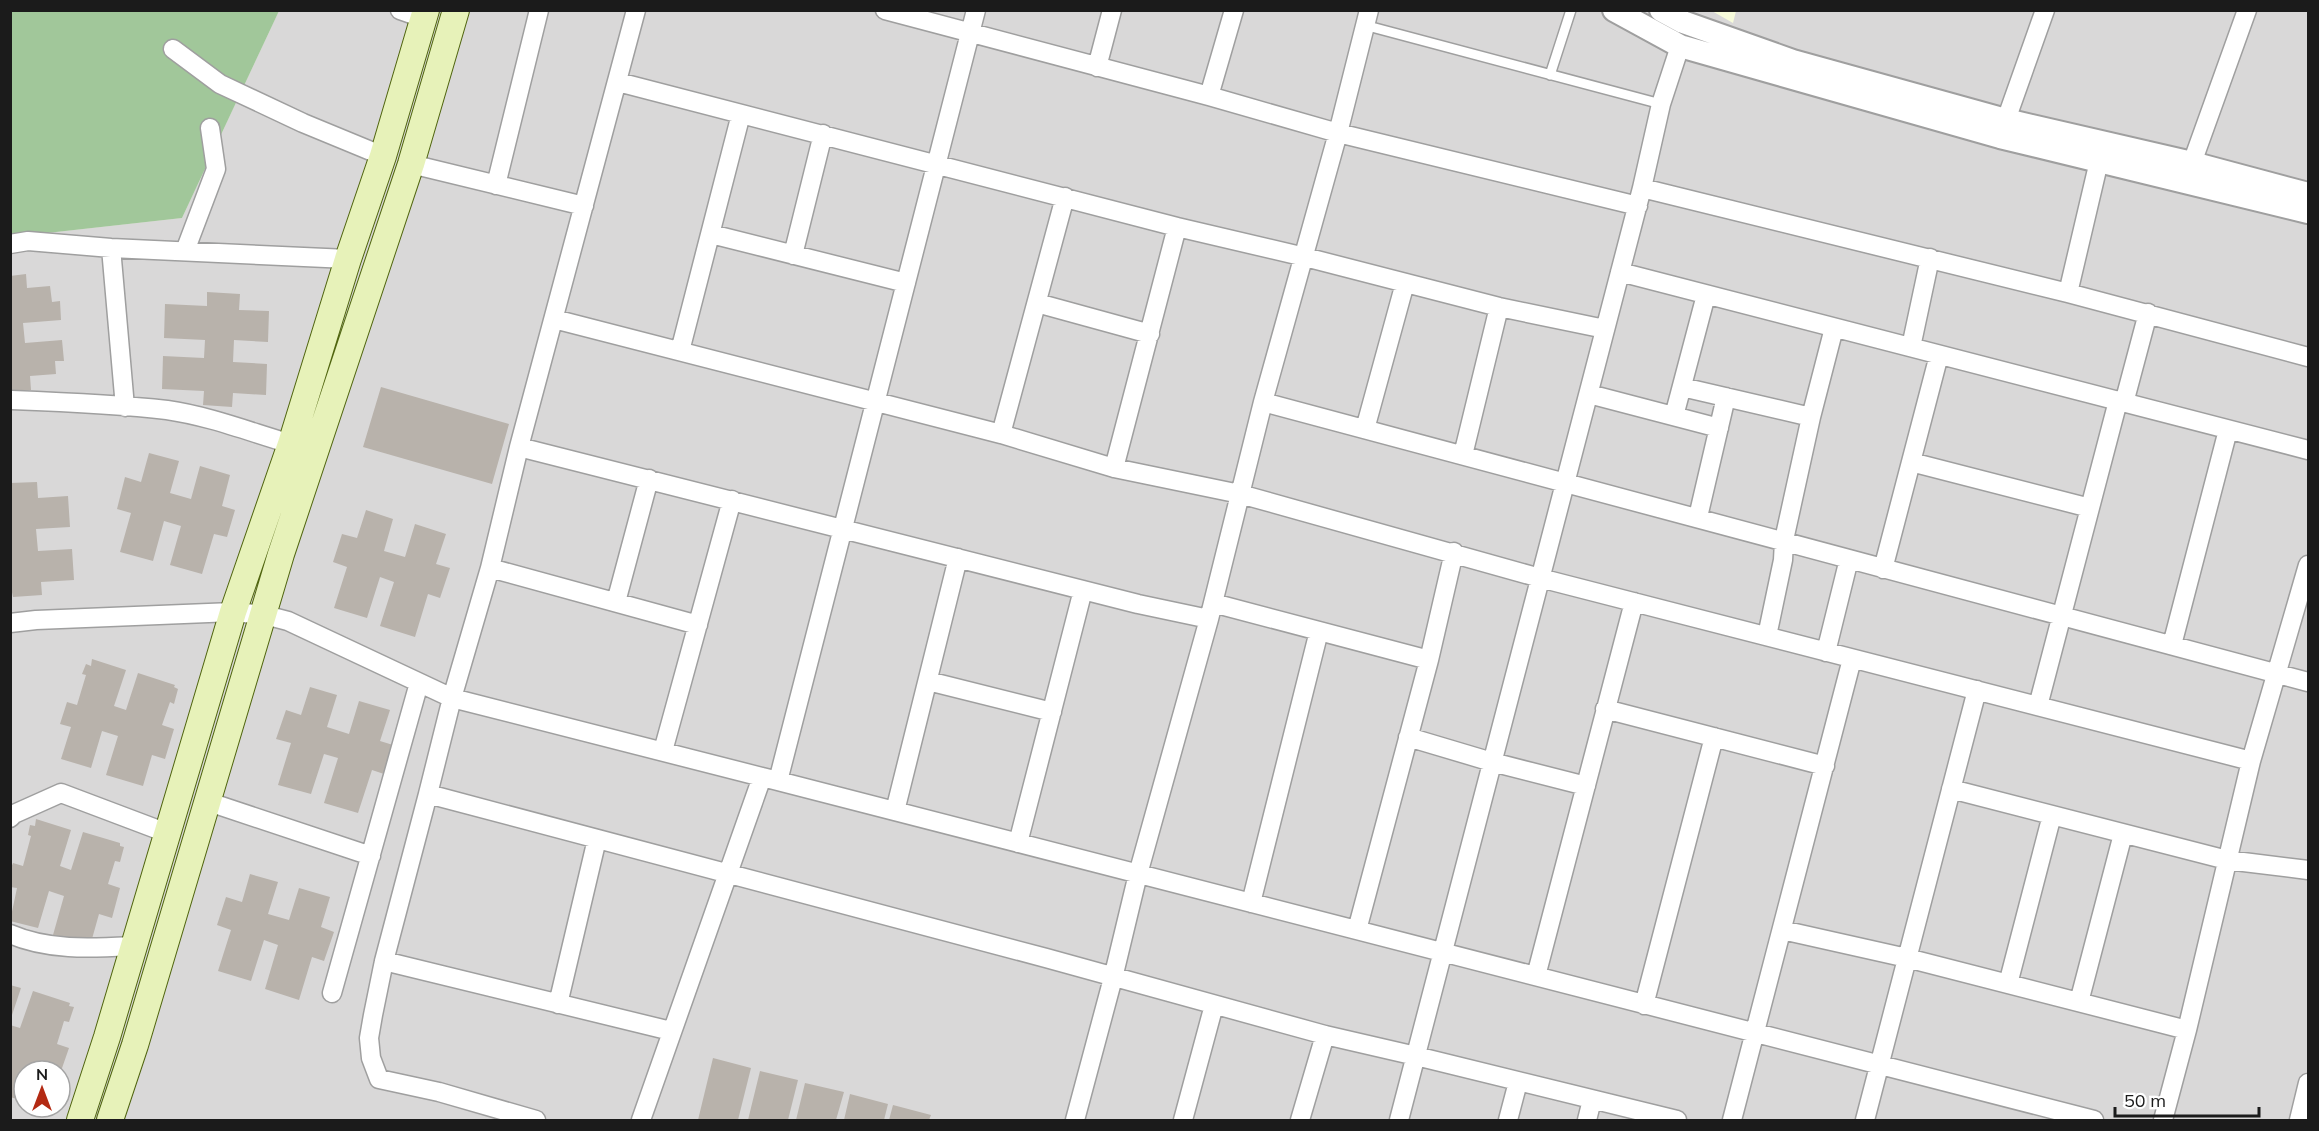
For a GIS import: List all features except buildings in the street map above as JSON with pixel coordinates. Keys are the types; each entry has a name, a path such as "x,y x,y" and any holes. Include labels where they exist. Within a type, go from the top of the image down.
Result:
{"main road":[{"path":"110,1120 135,1045 245,673 265,615 281,554 411,164 456,10"},
{"path":"80,1120 233,612 291,444 348,259 383,156 416,13"}],"street":[{"path":"496,185 539,10"},
{"path":"536,1120 439,1092 380,1080 371,1058 369,1038 384,961 452,698 490,568 519,447 636,10"},
{"path":"885,10 1209,96 1338,133 1638,206"},
{"path":"641,1120 728,873 770,779 844,530 976,10"},
{"path":"1097,67 1112,10"},
{"path":"1209,96 1234,10"},
{"path":"1614,10 1680,46 2000,137 2308,212"},
{"path":"1661,10 1683,22 1794,61 2006,120 2192,163 2308,194"},
{"path":"2006,120 2045,10"},
{"path":"2192,163 2247,10"},
{"path":"1075,1120 1138,874 1211,611 1263,402 1305,257 1367,18"},
{"path":"1399,1120 1638,206 1661,104 1680,46"},
{"path":"173,49 220,84 303,123 383,156"},
{"path":"618,82 1177,227 1499,307 1605,329"},
{"path":"680,351 741,114"},
{"path":"185,251 216,170 210,128"},
{"path":"793,255 823,134"},
{"path":"2068,293 2099,160"},
{"path":"411,164 584,206"},
{"path":"1642,188 2148,313 2308,357"},
{"path":"1000,434 1065,197"},
{"path":"1114,468 1177,227"},
{"path":"711,234 906,283"},
{"path":"10,244 28,241 111,248 348,259"},
{"path":"111,248 125,407"},
{"path":"1911,347 1930,258"},
{"path":"1620,272 2308,450"},
{"path":"1365,429 1405,283"},
{"path":"1674,416 1706,295"},
{"path":"1037,303 1150,334"},
{"path":"1463,456 1499,307"},
{"path":"2038,706 2090,508 2148,313"},
{"path":"554,319 1000,434 1114,468 1240,494 1454,552 1540,578 2251,761"},
{"path":"1767,636 1783,560 1784,540 1811,417 1834,328"},
{"path":"1883,569 1939,355"},
{"path":"1682,387 1811,417"},
{"path":"1589,394 1719,428"},
{"path":"1698,517 1726,398"},
{"path":"10,400 167,411 207,418 291,444"},
{"path":"1263,402 2308,682"},
{"path":"2172,645 2228,430"},
{"path":"519,447 1083,590 1319,632 1429,660"},
{"path":"1911,462 2090,508"},
{"path":"616,603 649,479"},
{"path":"663,751 732,500"},
{"path":"1357,930 1429,660 1454,552"},
{"path":"895,811 958,558"},
{"path":"1826,652 1849,559"},
{"path":"2163,1120 2187,1030 2251,761 2308,565"},
{"path":"490,568 698,625"},
{"path":"1018,843 1083,590"},
{"path":"1536,976 1634,602"},
{"path":"10,623 233,612 265,615 288,621 452,698 1879,1065 2036,1113 2094,1120"},
{"path":"1251,903 1319,632"},
{"path":"1732,1120 1852,659"},
{"path":"928,681 1052,712"},
{"path":"332,993 419,683"},
{"path":"1865,1120 1977,690"},
{"path":"1605,709 1825,766"},
{"path":"1408,737 1492,762 1586,786"},
{"path":"1644,1005 1714,737"},
{"path":"1951,789 2227,860 2308,870"},
{"path":"10,818 61,792 167,833"},
{"path":"428,794 1046,958 1325,1035 1677,1120"},
{"path":"206,801 371,856"},
{"path":"2008,984 2052,816"},
{"path":"2079,1002 2123,834"},
{"path":"558,1004 597,839"},
{"path":"1782,930 1907,958 2187,1030"},
{"path":"10,934 50,945 88,948 134,946"},
{"path":"384,961 671,1031"},
{"path":"1183,1120 1214,1005"},
{"path":"1299,1120 1325,1035"},
{"path":"1508,1120 1518,1082"},
{"path":"2299,1120 2307,1093"},
{"path":"1587,1120 1592,1100"}],"lane":[{"path":"1550,75 1571,10"},
{"path":"1367,18 1550,75 1661,104"}],"shaded area":[{"path":"279,11 2308,11 2308,1120 11,1120 10,237 182,218"},
{"path":"1712,11 1736,11 1733,23"}],"green space":[{"path":"10,11 279,11 182,218 11,237"}]}
